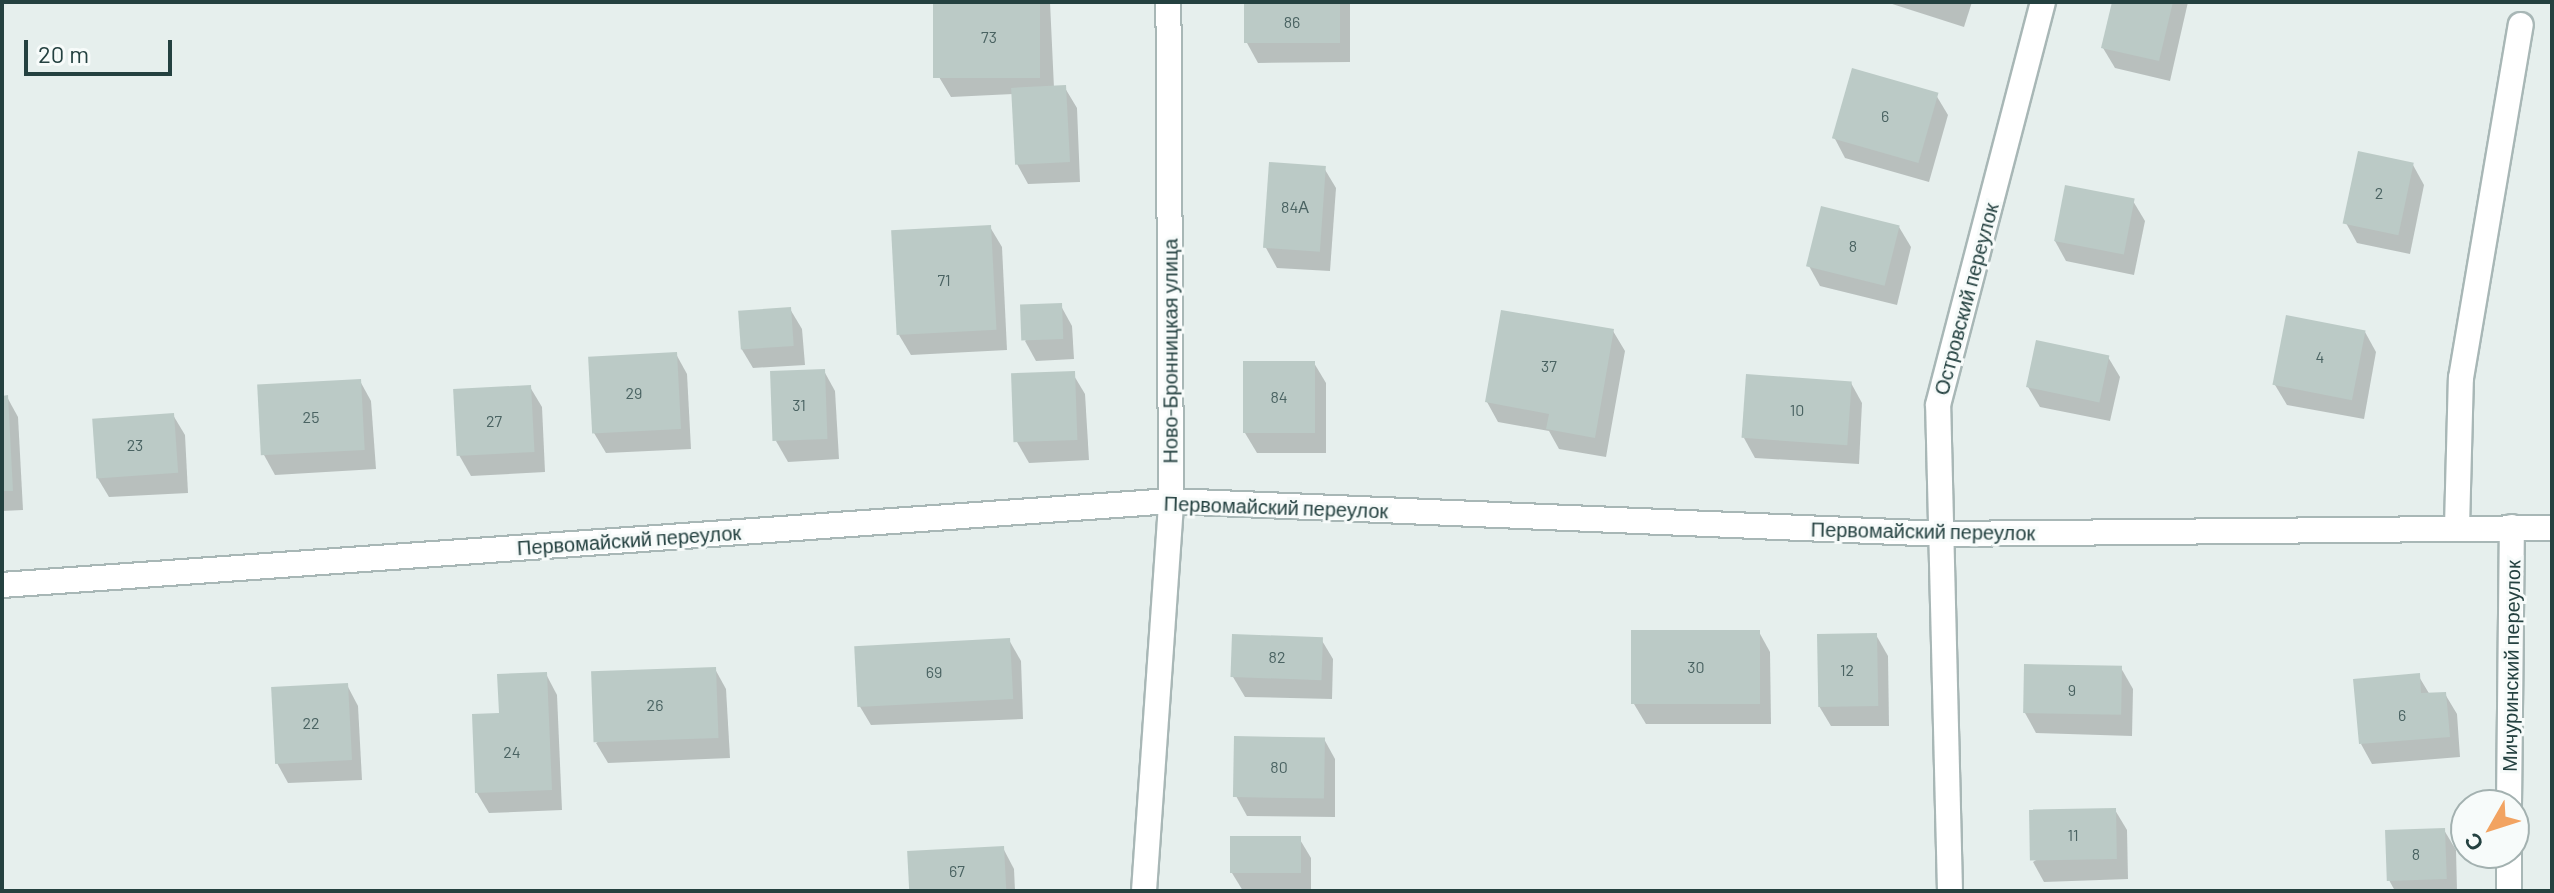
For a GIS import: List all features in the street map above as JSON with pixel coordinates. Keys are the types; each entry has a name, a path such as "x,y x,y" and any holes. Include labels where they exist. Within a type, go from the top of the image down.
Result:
{"street":[{"name":"Ново-Бронницкая улица","path":"1144,891 1171,501 1168,2"},
{"name":"Островский переулок","path":"1950,891 1938,405 2043,2"},
{"path":"2457,527 2461,378 2521,25"},
{"name":"Первомайский переулок","path":"2,585 1171,501 1941,534 2552,528"},
{"name":"Мичуринский переулок","path":"2509,789 2512,527"},
{"path":"2509,869 2509,891"}],"building":[{"path":"933,2 1040,2 1040,78 933,78"},
{"path":"1244,2 1340,2 1340,43 1244,43"},
{"path":"2112,2 2173,2 2159,61 2101,48"},
{"path":"1852,68 1939,93 1918,163 1832,138"},
{"path":"1066,85 1070,162 1015,165 1011,88"},
{"path":"2358,151 2414,163 2398,235 2343,223"},
{"path":"1269,162 1326,166 1320,252 1263,248"},
{"path":"2065,185 2135,199 2124,255 2054,241"},
{"path":"1821,206 1900,226 1885,286 1806,266"},
{"path":"991,225 996,330 897,335 891,230"},
{"path":"1062,303 1063,339 1021,340 1020,304"},
{"path":"791,307 794,346 741,350 738,311"},
{"path":"1501,310 1614,329 1595,438 1546,429 1549,414 1485,402"},
{"path":"2286,315 2366,330 2352,400 2272,385"},
{"path":"2036,340 2109,356 2099,403 2026,387"},
{"path":"677,352 681,429 592,434 588,357"},
{"path":"1243,361 1315,361 1315,433 1243,433"},
{"path":"825,369 827,439 772,441 770,371"},
{"path":"1075,371 1077,440 1013,442 1011,373"},
{"path":"1746,374 1852,381 1847,445 1742,438"},
{"path":"361,379 365,450 261,455 257,384"},
{"path":"531,385 535,452 457,456 453,389"},
{"path":"8,395 13,491 2,491 2,396"},
{"path":"174,413 178,473 96,479 92,419"},
{"path":"1631,630 1760,630 1760,704 1631,704"},
{"path":"1877,633 1878,706 1818,707 1817,634"},
{"path":"1232,634 1323,637 1321,680 1230,677"},
{"path":"1010,638 1013,699 857,707 854,646"},
{"path":"2024,664 2122,666 2121,715 2023,713"},
{"path":"716,667 718,738 594,742 591,671"},
{"path":"547,672 552,790 475,793 472,714 499,713 497,674"},
{"path":"2420,673 2421,693 2446,692 2450,737 2359,744 2353,679"},
{"path":"348,683 352,760 275,764 271,687"},
{"path":"1234,736 1325,738 1324,799 1233,797"},
{"path":"2116,808 2117,859 2030,861 2029,810"},
{"path":"2445,828 2447,879 2387,881 2385,830"},
{"path":"1230,836 1301,836 1301,873 1230,873"},
{"path":"1004,846 1006,891 909,891 907,851"}]}
